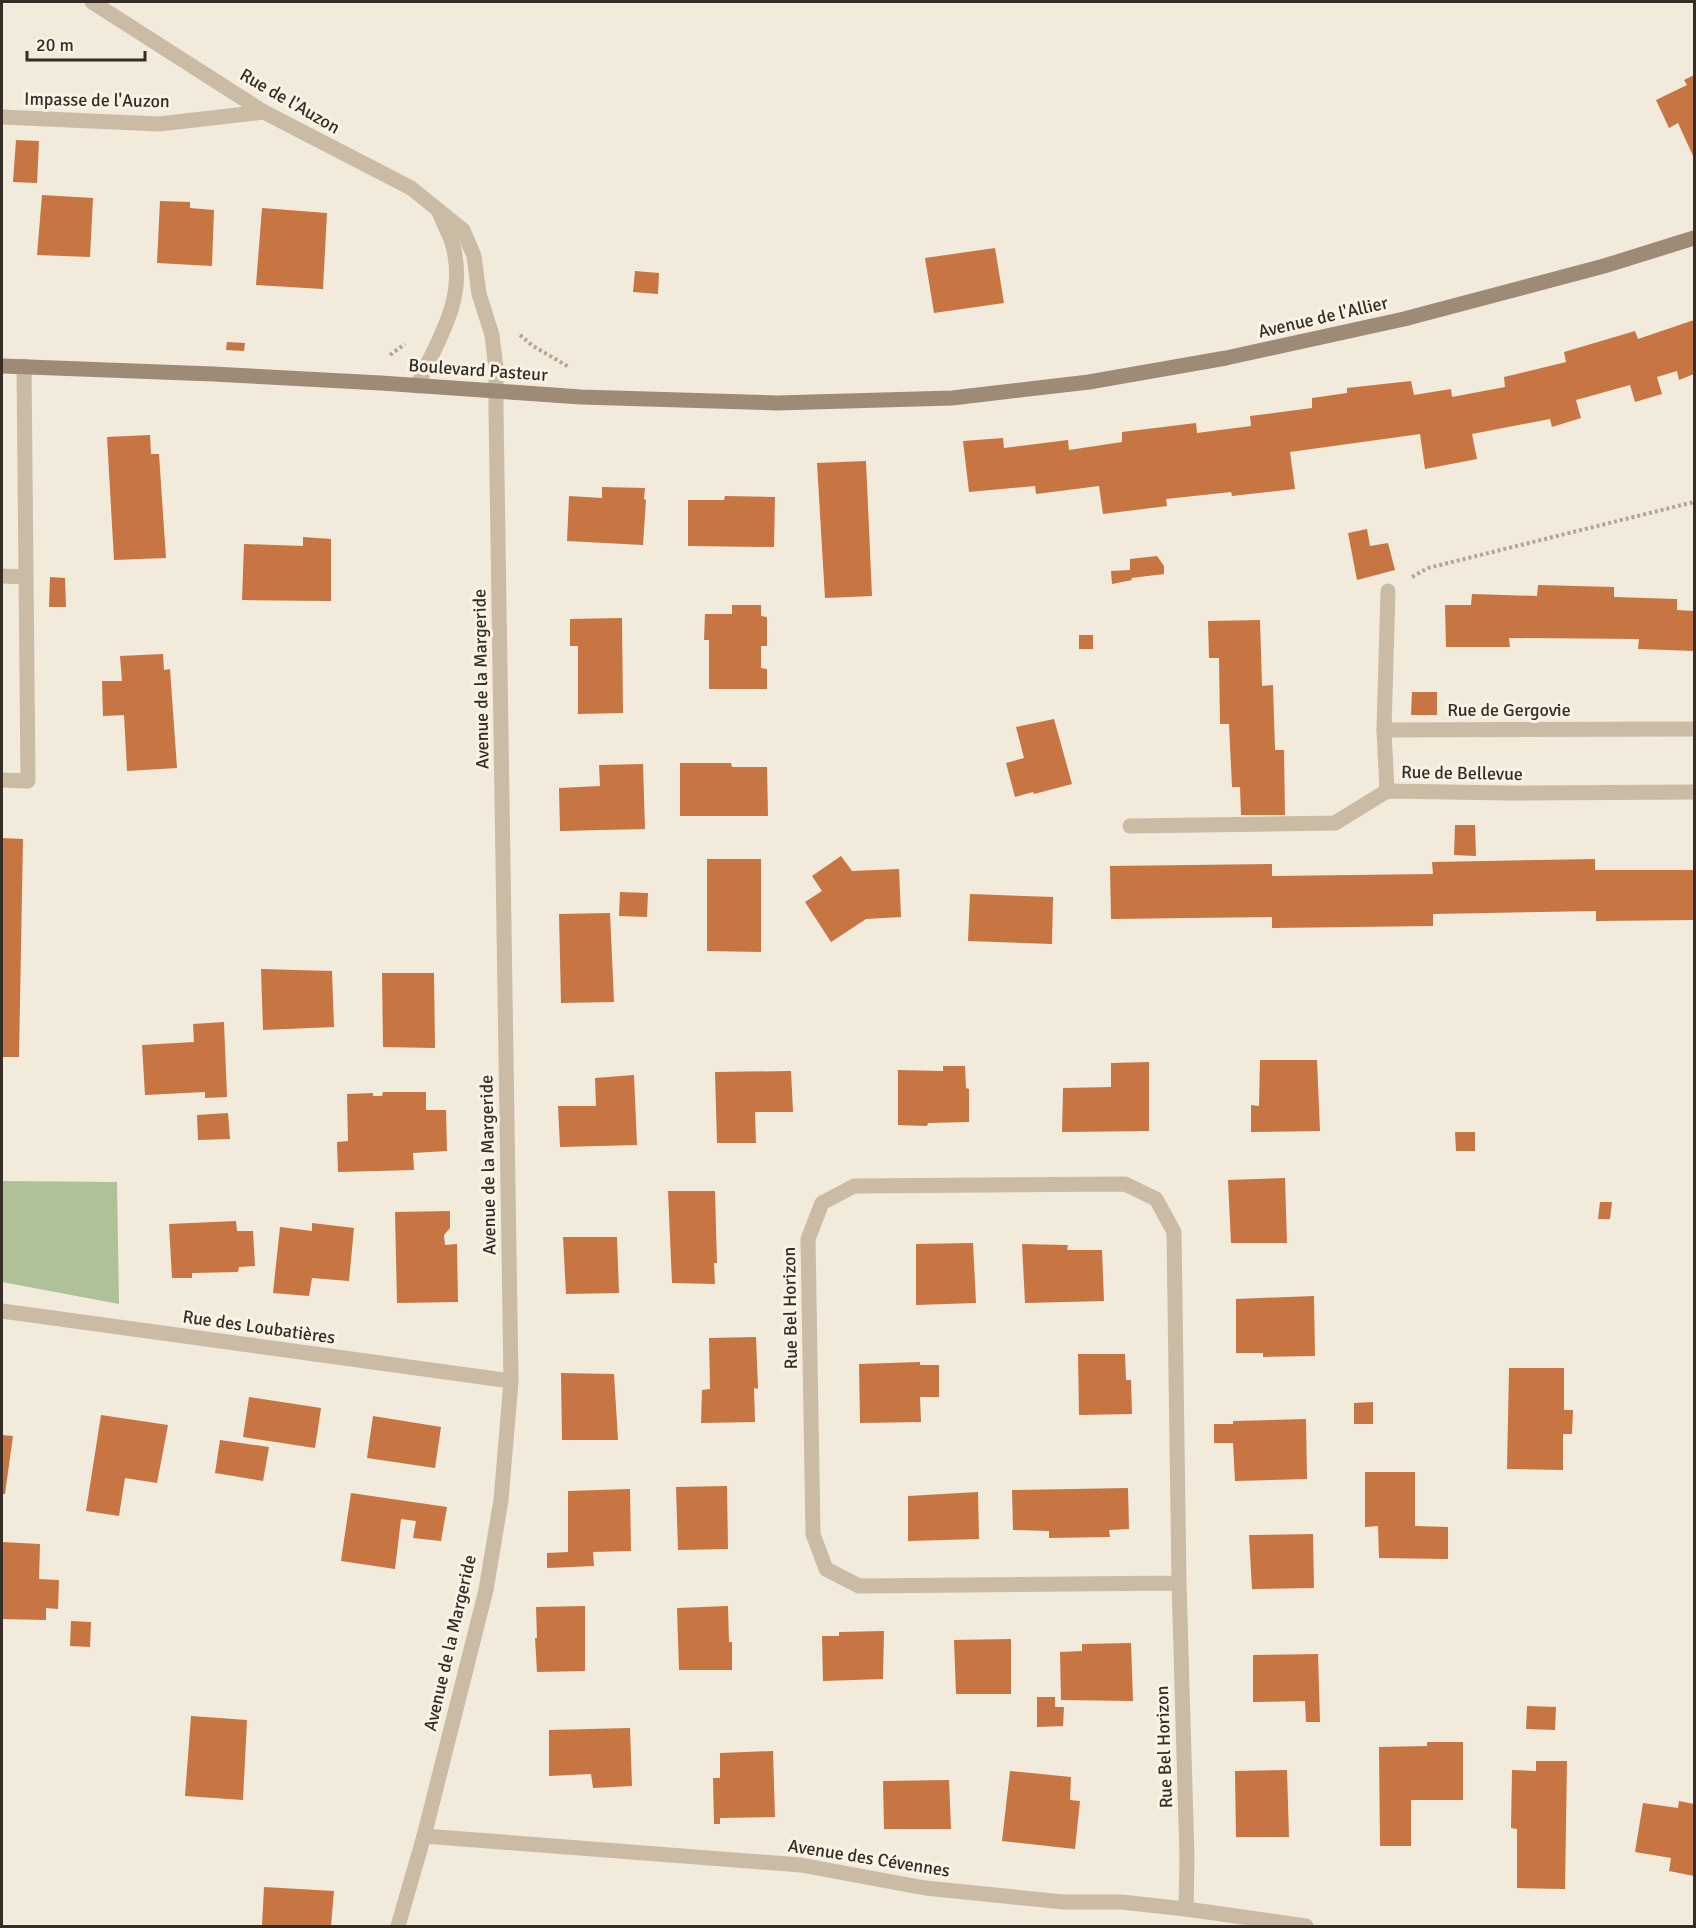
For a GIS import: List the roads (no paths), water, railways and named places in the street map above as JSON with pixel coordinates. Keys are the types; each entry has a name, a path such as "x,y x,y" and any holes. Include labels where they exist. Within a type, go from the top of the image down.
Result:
{"main road":[{"name":"Avenue de l'Allier","path":"952,398 1089,382 1226,358 1415,316 1604,266 1695,238"},
{"name":"Boulevard Pasteur","path":"2,366 213,374 581,397 777,403 952,398"}],"street":[{"name":"Rue de l'Auzon","path":"92,2 264,112 411,188 463,230 474,256 479,294 492,335 497,391"},
{"name":"Impasse de l'Auzon","path":"2,117 159,124 264,112"},
{"name":"Rue de l'Auzon","path":"417,386 443,333 453,306 458,278 453,246 439,212"},
{"path":"2,780 28,781 24,366"},
{"name":"Avenue de la Margeride","path":"398,1926 424,1836 486,1590 501,1500 511,1381 497,391"},
{"path":"2,576 26,577"},
{"path":"1387,791 1384,730 1388,591"},
{"name":"Rue de Gergovie","path":"1384,730 1695,729"},
{"name":"Rue de Bellevue","path":"1130,826 1335,823 1387,791 1695,792"},
{"name":"Rue Bel Horizon","path":"1179,1583 859,1586 826,1569 813,1534 808,1239 822,1203 854,1186 1125,1184 1156,1199 1174,1233 1179,1583 1187,1857 1186,1909"},
{"name":"Rue des Loubatières","path":"2,1311 511,1381"},
{"name":"Avenue des Cévennes","path":"424,1836 801,1865 925,1888 1064,1902 1121,1902 1306,1926"}]}
